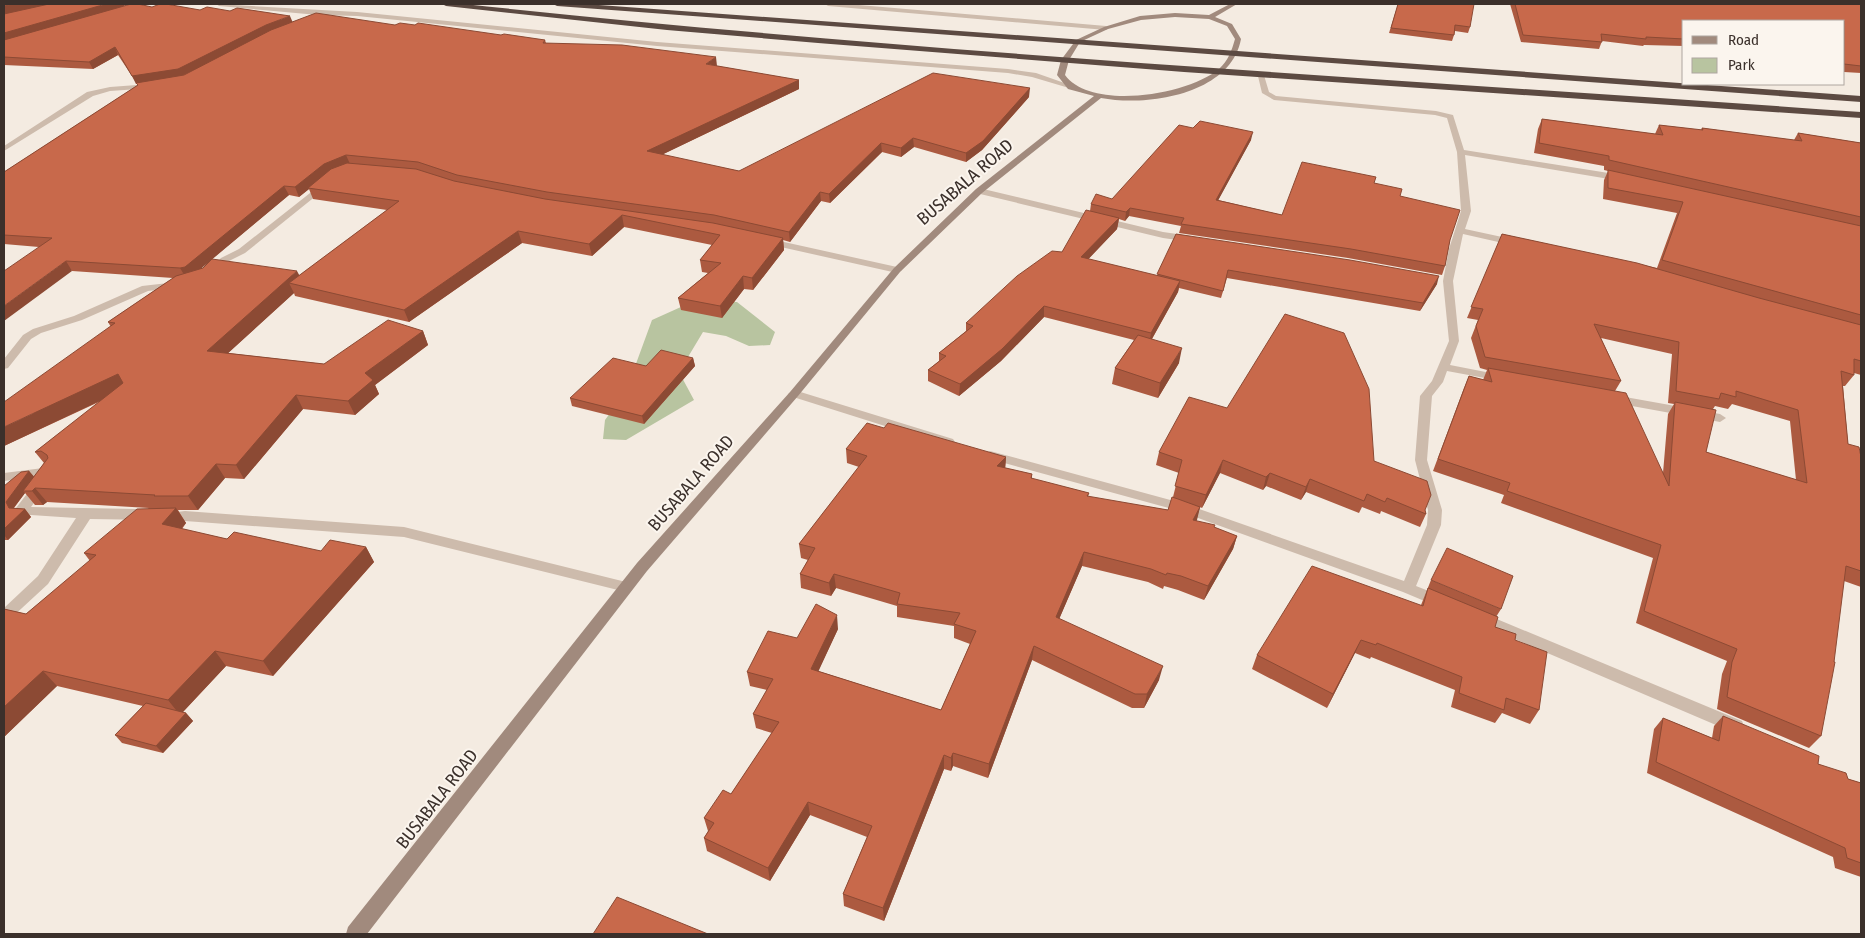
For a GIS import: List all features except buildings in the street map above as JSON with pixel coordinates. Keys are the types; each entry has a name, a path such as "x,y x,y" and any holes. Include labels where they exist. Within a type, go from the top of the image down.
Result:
{"highway":[{"path":"446,4 667,28 1065,60 1861,115"},
{"path":"557,4 1861,99"}],"street":[{"path":"219,4 318,13 357,14 657,44 1008,71 1033,75 1099,96 1127,98 1165,94 1190,87 1220,72 1235,53 1238,39 1230,25 1210,17 1175,14 1140,18 1106,28 1078,41 1065,60 1061,75 1069,86"},
{"path":"828,4 1106,28"},
{"path":"1210,17 1234,4"},
{"path":"304,22 318,13"},
{"path":"1260,74 1266,93 1274,98 1444,114 1450,117 1453,122 1461,152 1466,211 1443,281 1454,341 1437,382 1426,396 1421,460 1435,510 1434,525 1408,588"},
{"path":"4,149 90,94 110,89 160,84"},
{"name":"BUSABALA ROAD","path":"355,934 626,587 794,394 897,270 979,191 1099,96"},
{"path":"1461,152 1573,169 1634,182"},
{"path":"199,280 206,278 224,260 242,252 332,177"},
{"path":"979,191 1162,235 1201,241"},
{"path":"1460,230 1526,246"},
{"path":"754,238 897,270"},
{"path":"4,366 27,337 37,331 78,318 146,288 185,284"},
{"path":"1442,367 1509,379"},
{"path":"794,394 959,445"},
{"path":"1605,397 1720,418"},
{"path":"978,451 1180,507 1408,588 1453,606"},
{"path":"4,477 51,471 21,511 136,514 152,518 185,516 404,532 626,587"},
{"path":"4,616 43,580 86,514"},
{"path":"1471,614 1745,730"}],"green space":[{"path":"692,302 737,302 775,332 770,345 749,346 726,336 703,332 679,372 694,400 626,440 603,439 605,420 626,391 652,320"}]}
